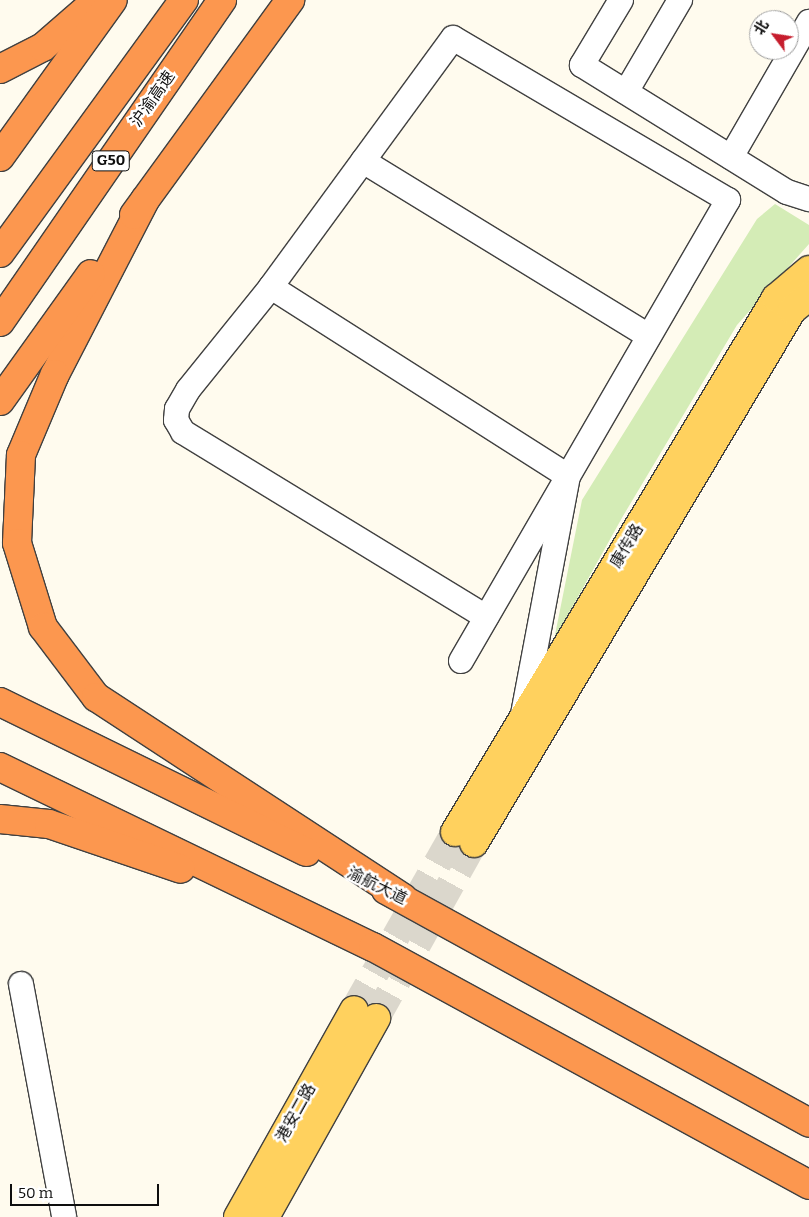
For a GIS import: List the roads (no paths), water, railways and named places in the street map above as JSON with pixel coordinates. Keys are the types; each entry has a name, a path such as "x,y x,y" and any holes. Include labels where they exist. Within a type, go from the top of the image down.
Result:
{"highway":[{"path":"0,69 43,46 97,0"},
{"path":"0,157 113,0"},
{"name":"沪渝高速","path":"0,253 184,0"},
{"name":"沪渝高速","path":"0,322 222,0"},
{"path":"0,401 290,0"},
{"path":"145,200 55,374 22,455 17,543 44,627 96,697 403,898"},
{"name":"渝航大道","path":"0,702 403,898 809,1123"},
{"path":"0,767 373,947 809,1185"},
{"path":"0,819 49,824 173,866 373,947"}],"main road":[{"name":"康传路","path":"809,270 776,298 522,721 464,837 792,310 809,296"},
{"name":"港安二路","path":"238,1217 365,1014 265,1217"}],"street":[{"path":"621,0 582,65 787,192 809,199"},
{"path":"626,92 680,0"},
{"path":"731,157 809,22"},
{"path":"461,661 728,200 453,38 271,287 188,390 177,409 176,420 183,432 486,617"},
{"path":"363,162 649,336"},
{"path":"271,287 568,476"},
{"path":"522,721 568,476"},
{"path":"21,984 64,1217"}],"tunnel":[{"path":"354,1010 455,832"},
{"path":"376,1018 474,843"}]}
